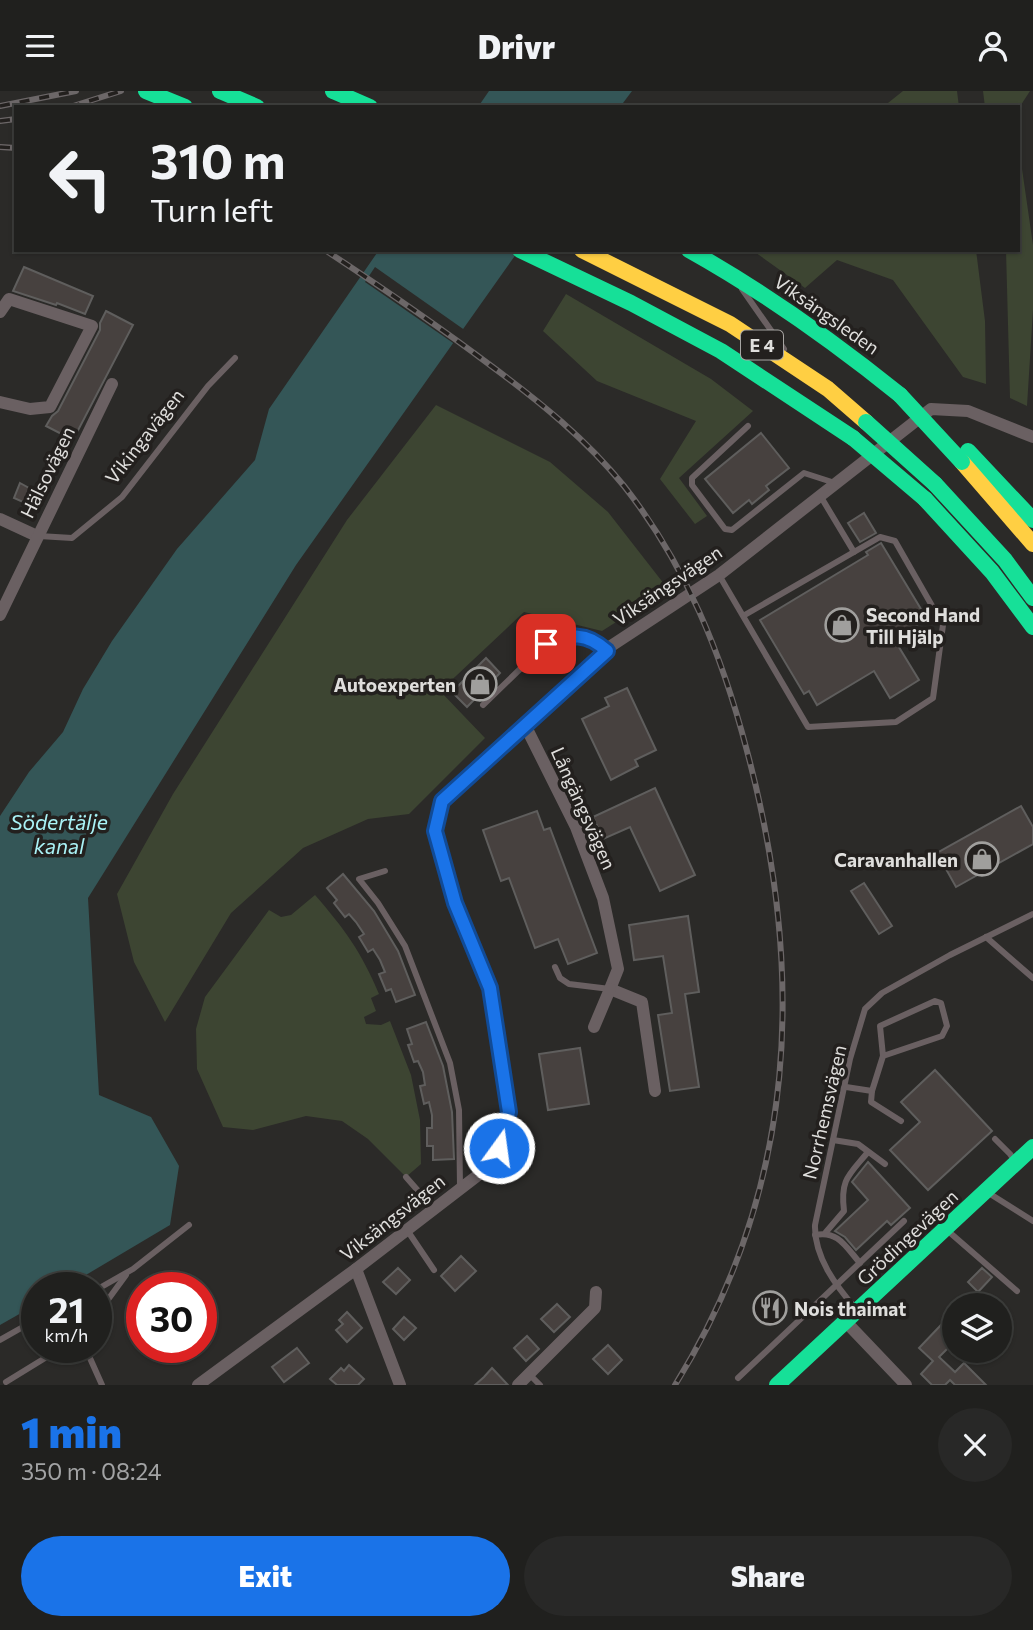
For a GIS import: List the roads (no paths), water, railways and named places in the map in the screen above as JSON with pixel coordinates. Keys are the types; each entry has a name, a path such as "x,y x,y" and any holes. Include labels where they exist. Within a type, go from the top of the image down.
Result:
{"main road":[{"path":"146,91 180,105"},
{"path":"220,91 252,105"},
{"path":"333,91 365,105"},
{"name":"E 4","path":"524,252 631,303 721,351 853,438 925,499 992,572 1033,627"},
{"name":"E 4","path":"586,252 730,324 828,389 935,484 1005,560 1033,598"},
{"name":"Viksängsleden","path":"692,252 788,310 860,362 900,395 1033,520"},
{"name":"Viksängsleden","path":"965,457 1033,544"},
{"name":"Grödingevägen","path":"777,1385 1033,1147"}],"street":[{"path":"0,312 9,299 92,326 51,407 30,409 0,402"},
{"name":"Hälsovägen","path":"0,615 112,384"},
{"name":"Viksängsvägen","path":"198,1385 477,1176 499,1148 509,1112 490,988 455,903 435,831 442,801 607,651 719,575 931,409 968,411 1033,437"},
{"name":"Vikingavägen","path":"0,520 37,536"},
{"name":"Långängsvägen","path":"525,725 576,827 603,898 618,969 594,1027"},
{"path":"610,989 642,1002 654,1091"},
{"path":"356,1269 400,1385"},
{"path":"518,1385 595,1308 596,1292"},
{"path":"852,1316 906,1385"}],"lane":[{"path":"729,273 797,368"},
{"name":"Vikingavägen","path":"37,536 72,538 122,497 208,386 235,358"},
{"path":"748,426 692,478 692,485 725,529 732,530 804,473 836,484"},
{"path":"820,496 854,552"},
{"path":"719,575 743,617 808,727 896,722 933,698 943,625 895,541 880,537 743,617"},
{"path":"483,705 546,644 570,636 589,637 607,651"},
{"path":"385,871 359,879 405,946 450,1063 459,1110 460,1189"},
{"name":"Norrhemsvägen","path":"815,1235 850,1059 865,1009 882,993 950,955 1033,914"},
{"path":"986,937 1033,978"},
{"path":"555,967 560,978 569,984 610,989"},
{"path":"883,1056 942,1036 947,1026 941,1003 935,1001 880,1026 883,1056 871,1102 901,1121"},
{"path":"846,1087 872,1091"},
{"path":"995,1139 1016,1163"},
{"path":"833,1140 858,1144 886,1164"},
{"path":"852,1316 823,1262 815,1235 826,1232 844,1210 844,1181 868,1151"},
{"path":"406,1177 434,1209"},
{"path":"986,1191 1033,1221"},
{"path":"738,1378 904,1221"},
{"path":"112,1281 130,1271 190,1225"},
{"path":"947,1229 1017,1291"},
{"path":"407,1230 434,1270"},
{"path":"826,1232 836,1237 860,1263"},
{"path":"112,1294 130,1271"},
{"path":"0,1340 21,1328"},
{"path":"0,1375 6,1384 38,1363"},
{"path":"92,1363 102,1385"},
{"path":"530,1374 540,1385"}],"water":[{"path":"489,91 632,91 622,105 479,105"},
{"name":"Södertälje kanal","path":"378,252 518,252 296,565 88,898 99,1095 151,1117 179,1166 170,1225 91,1272 21,1272 21,1313 0,1325 0,816 29,772 63,732 83,689 112,641 177,549 255,460 269,409"}],"railway":[{"path":"0,106 76,91"},
{"path":"76,105 121,91"},
{"path":"0,121 14,119"},
{"path":"0,147 14,148"},
{"path":"328,252 508,379 561,421 594,452 646,516 684,579 713,646 737,715 766,834 778,915 783,997 779,1077 767,1156 746,1233 716,1310 675,1385"}],"place":[{"name":"Second Hand Till Hjälp","path":"842,625"},
{"name":"Autoexperten","path":"480,684"},
{"name":"Caravanhallen","path":"982,859"},
{"name":"Nois thaimat","path":"770,1308"}]}
